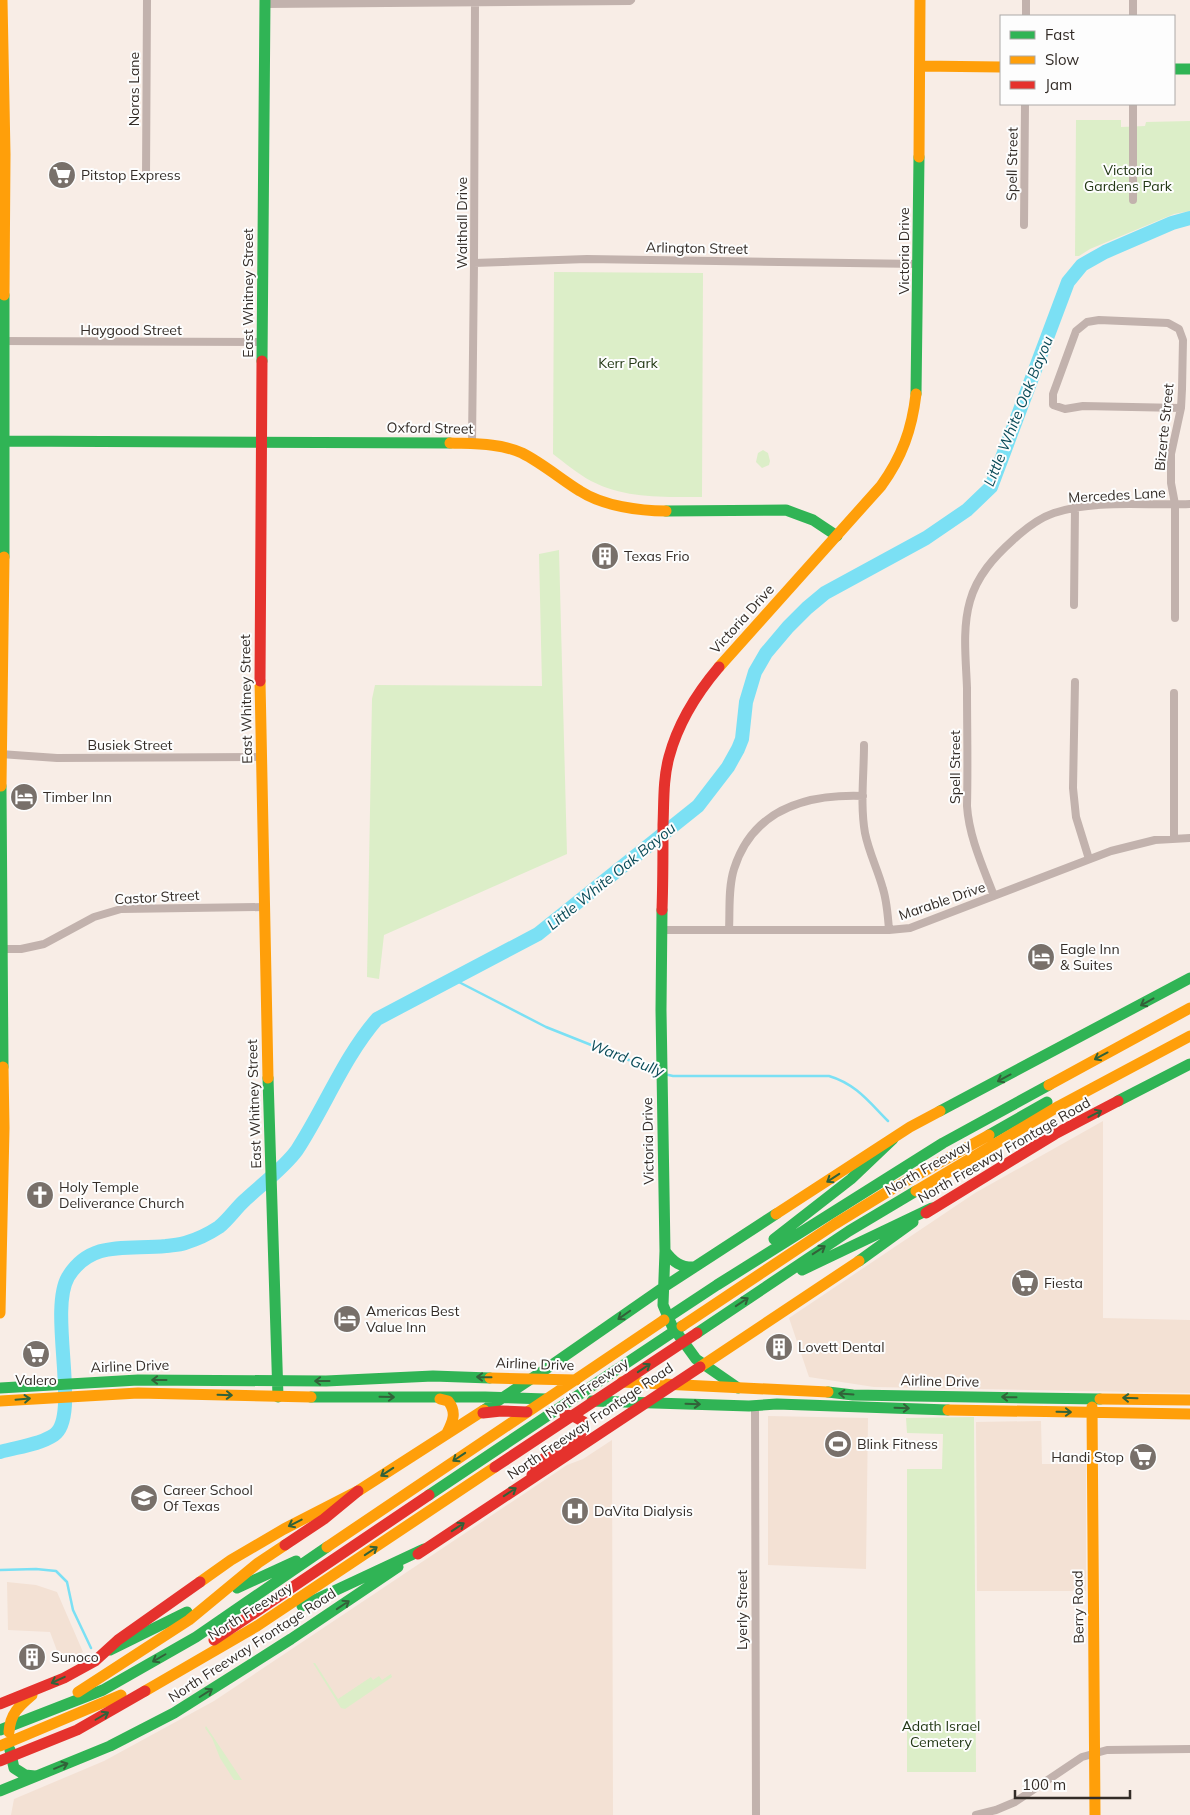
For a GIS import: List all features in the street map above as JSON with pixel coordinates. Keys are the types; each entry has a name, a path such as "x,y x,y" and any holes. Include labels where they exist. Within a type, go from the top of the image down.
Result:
{"main road":[{"path":"0,1312 2,1128 0,857 2,0"},
{"name":"Victoria Drive","path":"738,1388 704,1365 688,1350 666,1315 663,1304 665,1251 661,930 664,782 667,759 676,733 692,701 709,679 877,492 907,440 914,413 917,388 920,0"},
{"name":"East Whitney Street","path":"265,2 260,678 264,907 278,1396"},
{"path":"920,66 1000,67"},
{"path":"1175,69 1190,69"},
{"name":"Oxford Street","path":"2,441 261,441 472,443 494,445 522,453 583,493 610,503 651,511 786,510 802,514 824,526 837,536"},
{"path":"110,1650 118,1640 231,1560 284,1529 358,1491 533,1378 664,1287 910,1127 1058,1050 1190,978"},
{"name":"North Freeway","path":"0,1730 104,1690 196,1637 499,1430 717,1285 943,1143 1190,1008"},
{"name":"North Freeway","path":"0,1746 115,1698 192,1655 698,1315 892,1189 1190,1024"},
{"name":"North Freeway","path":"0,1761 77,1730 257,1626 849,1231 1059,1106 1190,1036"},
{"name":"North Freeway Frontage Road","path":"0,1791 110,1746 174,1713 295,1637 424,1549 704,1365 872,1252 932,1208 1055,1134 1190,1064"},
{"path":"717,1285 833,1192 884,1149 893,1139"},
{"path":"778,1277 806,1269 932,1208"},
{"path":"665,1251 672,1260 685,1269 695,1267"},
{"path":"721,1353 719,1360 720,1369 727,1380"},
{"name":"Airline Drive","path":"0,1388 43,1384 138,1380 347,1380 433,1376 673,1384 869,1395 1190,1400"},
{"path":"138,1380 138,1393"},
{"path":"346,1397 347,1380"},
{"path":"756,1404 759,1398 774,1398 787,1390"},
{"name":"Airline Drive","path":"0,1401 138,1393 502,1398 749,1406 756,1404 983,1411 1190,1414"},
{"path":"868,1407 869,1395"},
{"path":"983,1411 984,1396"},
{"path":"436,1397 448,1401 454,1410 454,1419 447,1434"},
{"name":"Berry Road","path":"1093,1398 1094,1815"},
{"path":"478,1414 501,1410 555,1414 573,1416 584,1422 584,1429 579,1436 541,1461 530,1479"},
{"path":"43,1714 189,1620 258,1563 324,1519 358,1491"},
{"path":"0,1704 39,1689 75,1672 110,1650 257,1578 331,1545"},
{"path":"257,1626 424,1549"},
{"path":"37,1776 25,1775 14,1768 10,1752 9,1721 16,1708 39,1689"}],"street":[{"name":"Noras Lane","path":"146,178 147,0"},
{"path":"265,2 631,0"},
{"path":"1026,0 1026,15"},
{"path":"1133,0 1133,15"},
{"name":"Walthall Drive","path":"472,443 475,2"},
{"name":"Spell Street","path":"1024,225 1025,105"},
{"path":"1133,105 1133,200"},
{"name":"Arlington Street","path":"474,263 587,259 919,264"},
{"name":"Bizerte Street","path":"1175,618 1175,504 1171,483 1171,454 1181,408 1182,340 1179,329 1168,323 1099,320 1087,322 1076,331 1053,394 1053,404 1065,409 1083,406 1181,408"},
{"name":"Haygood Street","path":"2,341 262,342"},
{"name":"Mercedes Lane","path":"966,630 970,601 977,583 987,567 998,554 1036,522 1052,513 1075,507 1145,503 1190,504"},
{"path":"1074,605 1075,507"},
{"name":"Spell Street","path":"966,630 969,823 994,896"},
{"path":"1075,682 1073,788 1076,817 1089,860"},
{"path":"1174,693 1174,838"},
{"path":"864,745 863,796 865,831 868,849 882,887 888,912 889,930"},
{"name":"Busiek Street","path":"1,754 57,758 261,757"},
{"path":"730,930 731,888 734,871 740,855 759,828 774,815 791,805 809,799 844,795 863,796"},
{"name":"Marable Drive","path":"661,930 889,930 910,928 1132,844 1174,838 1190,838"},
{"name":"Castor Street","path":"0,949 44,944 94,917 121,909 264,907"},
{"name":"Lyerly Street","path":"756,1404 756,1815"},
{"path":"976,1815 1016,1802 1066,1767 1082,1758 1107,1750 1190,1749"}],"shaded area":[{"path":"1103,1121 1103,1318 1190,1320 1190,1393 874,1387 809,1377 789,1318 975,1193"},
{"path":"768,1416 868,1418 866,1569 768,1565"},
{"path":"1041,1421 1042,1464 1086,1464 1086,1591 977,1591 976,1422"},
{"path":"612,1440 613,1815 11,1815 14,1799 104,1761 214,1701 567,1465 583,1459"},
{"path":"7,1582 36,1585 57,1592 83,1652 62,1664 50,1632 8,1630"}],"green space":[{"name":"Victoria Gardens Park","path":"1076,120 1121,120 1121,127 1145,126 1146,122 1190,121 1190,211 1174,214 1090,249 1079,256 1075,256"},
{"name":"Kerr Park","path":"554,272 703,273 702,497 645,496 604,487 576,472 553,454"},
{"path":"763,450 768,453 770,461 769,465 762,468 756,462 758,453"},
{"path":"559,550 567,854 384,935 379,979 367,977 372,699 375,685 542,686 539,554"},
{"name":"Adath Israel Cemetery","path":"974,1417 976,1772 907,1772 907,1469 942,1469 943,1434 907,1433 906,1418"},
{"path":"313,1663 315,1663 338,1699 371,1677 373,1680 379,1676 382,1680 391,1674 392,1677 345,1709 341,1708"},
{"path":"206,1726 242,1780 234,1780 220,1758 212,1738 205,1728"}],"waterway":[{"name":"Little White Oak Bayou","path":"0,1452 48,1438 54,1435 62,1424 65,1408 65,1386 61,1314 63,1293 68,1277 77,1265 99,1252 112,1249 180,1244 189,1242 219,1227 286,1163 297,1150 355,1049 377,1019 538,934 698,806 728,767 738,749 742,739 746,702 755,672 766,653 788,627 825,593 926,538 967,510 991,487 1068,282 1082,265 1105,252 1172,223 1190,218"},
{"name":"Ward Gully","path":"453,979 546,1027 659,1072"},
{"name":"Ward Gully","path":"664,1074 673,1076 829,1076 839,1079 855,1089 888,1121"},
{"path":"0,1570 36,1569 56,1571 67,1582 73,1610 91,1648"}],"traffic: fast":[{"path":"262,361 265,0"},
{"path":"1175,69 1190,69"},
{"path":"916,394 919,157"},
{"path":"4,295 4,557"},
{"path":"0,441 450,443"},
{"path":"666,511 786,510 813,520 837,536"},
{"path":"1,786 3,1067"},
{"path":"662,910 661,1010 665,1251 663,1305 672,1326 696,1359 738,1388"},
{"path":"940,1111 1190,978"},
{"path":"1118,1101 1190,1064"},
{"path":"268,1078 278,1397"},
{"path":"664,1320 943,1143 1049,1085"},
{"path":"989,1135 1047,1102"},
{"path":"774,1239 851,1179 893,1139"},
{"path":"697,1333 849,1231 916,1191"},
{"path":"802,1270 932,1208"},
{"path":"484,1410 664,1287 776,1214"},
{"path":"859,1261 913,1222"},
{"path":"665,1251 678,1264 695,1267"},
{"path":"429,1495 682,1326"},
{"path":"0,1388 138,1380 326,1381 433,1376 490,1378"},
{"path":"828,1392 853,1395 1100,1399"},
{"path":"311,1397 546,1399"},
{"path":"592,1401 749,1406 777,1404 948,1410"},
{"path":"0,1730 103,1690 196,1637 327,1547"},
{"path":"302,1606 424,1549"},
{"path":"237,1588 296,1561"},
{"path":"0,1791 110,1746 174,1713 291,1639 398,1567"},
{"path":"110,1650 187,1612"},
{"path":"10,1750 14,1768 25,1775 35,1776"}],"traffic: slow":[{"path":"2,0 5,154 4,295"},
{"path":"919,157 920,0"},
{"path":"920,66 1000,67"},
{"path":"719,667 881,486 895,464 905,442 912,419 916,394"},
{"path":"450,443 505,447 522,453 580,491 599,500 633,509 666,511"},
{"path":"1,786 4,557"},
{"path":"260,681 268,1078"},
{"path":"1049,1085 1190,1008"},
{"path":"916,1191 1059,1106 1190,1036"},
{"path":"0,1313 4,1128 3,1067"},
{"path":"776,1214 910,1127 940,1111"},
{"path":"682,1326 835,1224 892,1189 989,1135"},
{"path":"700,1367 859,1261"},
{"path":"327,1547 664,1320"},
{"path":"490,1378 576,1380"},
{"path":"622,1382 828,1392"},
{"path":"0,1401 138,1393 311,1397"},
{"path":"440,1399 448,1401 453,1413 447,1433"},
{"path":"1100,1399 1190,1400"},
{"path":"1092,1407 1095,1815"},
{"path":"200,1582 231,1560 284,1529 358,1491 484,1410"},
{"path":"948,1410 1190,1414"},
{"path":"145,1691 257,1626 495,1467"},
{"path":"78,1692 189,1620 258,1563 285,1545"},
{"path":"9,1732 13,1715 32,1695"},
{"path":"0,1746 121,1695"}],"traffic: jam":[{"path":"260,681 262,361"},
{"path":"662,910 664,791 669,757 689,709 719,667"},
{"path":"926,1213 1055,1134 1118,1101"},
{"path":"495,1467 697,1333"},
{"path":"418,1554 700,1367"},
{"path":"483,1413 501,1411 527,1412"},
{"path":"532,1475 541,1461 574,1441 583,1430 584,1422 573,1416 565,1415"},
{"path":"285,1545 324,1519 358,1491"},
{"path":"214,1640 429,1495"},
{"path":"0,1704 64,1678 95,1661 118,1640 200,1582"},
{"path":"0,1761 77,1730 145,1691"}],"place":[{"name":"Pitstop Express","path":"62,175"},
{"name":"Texas Frio","path":"605,556"},
{"name":"Timber Inn","path":"24,797"},
{"name":"Eagle Inn & Suites","path":"1041,957"},
{"name":"Holy Temple Deliverance Church","path":"40,1195"},
{"name":"Fiesta","path":"1025,1283"},
{"name":"Americas Best Value Inn","path":"347,1319"},
{"name":"Lovett Dental","path":"779,1347"},
{"name":"Valero","path":"36,1354"},
{"name":"Blink Fitness","path":"838,1444"},
{"name":"Handi Stop","path":"1143,1457"},
{"name":"Career School Of Texas","path":"144,1498"},
{"name":"DaVita Dialysis","path":"575,1511"},
{"name":"Sunoco","path":"32,1657"}]}
